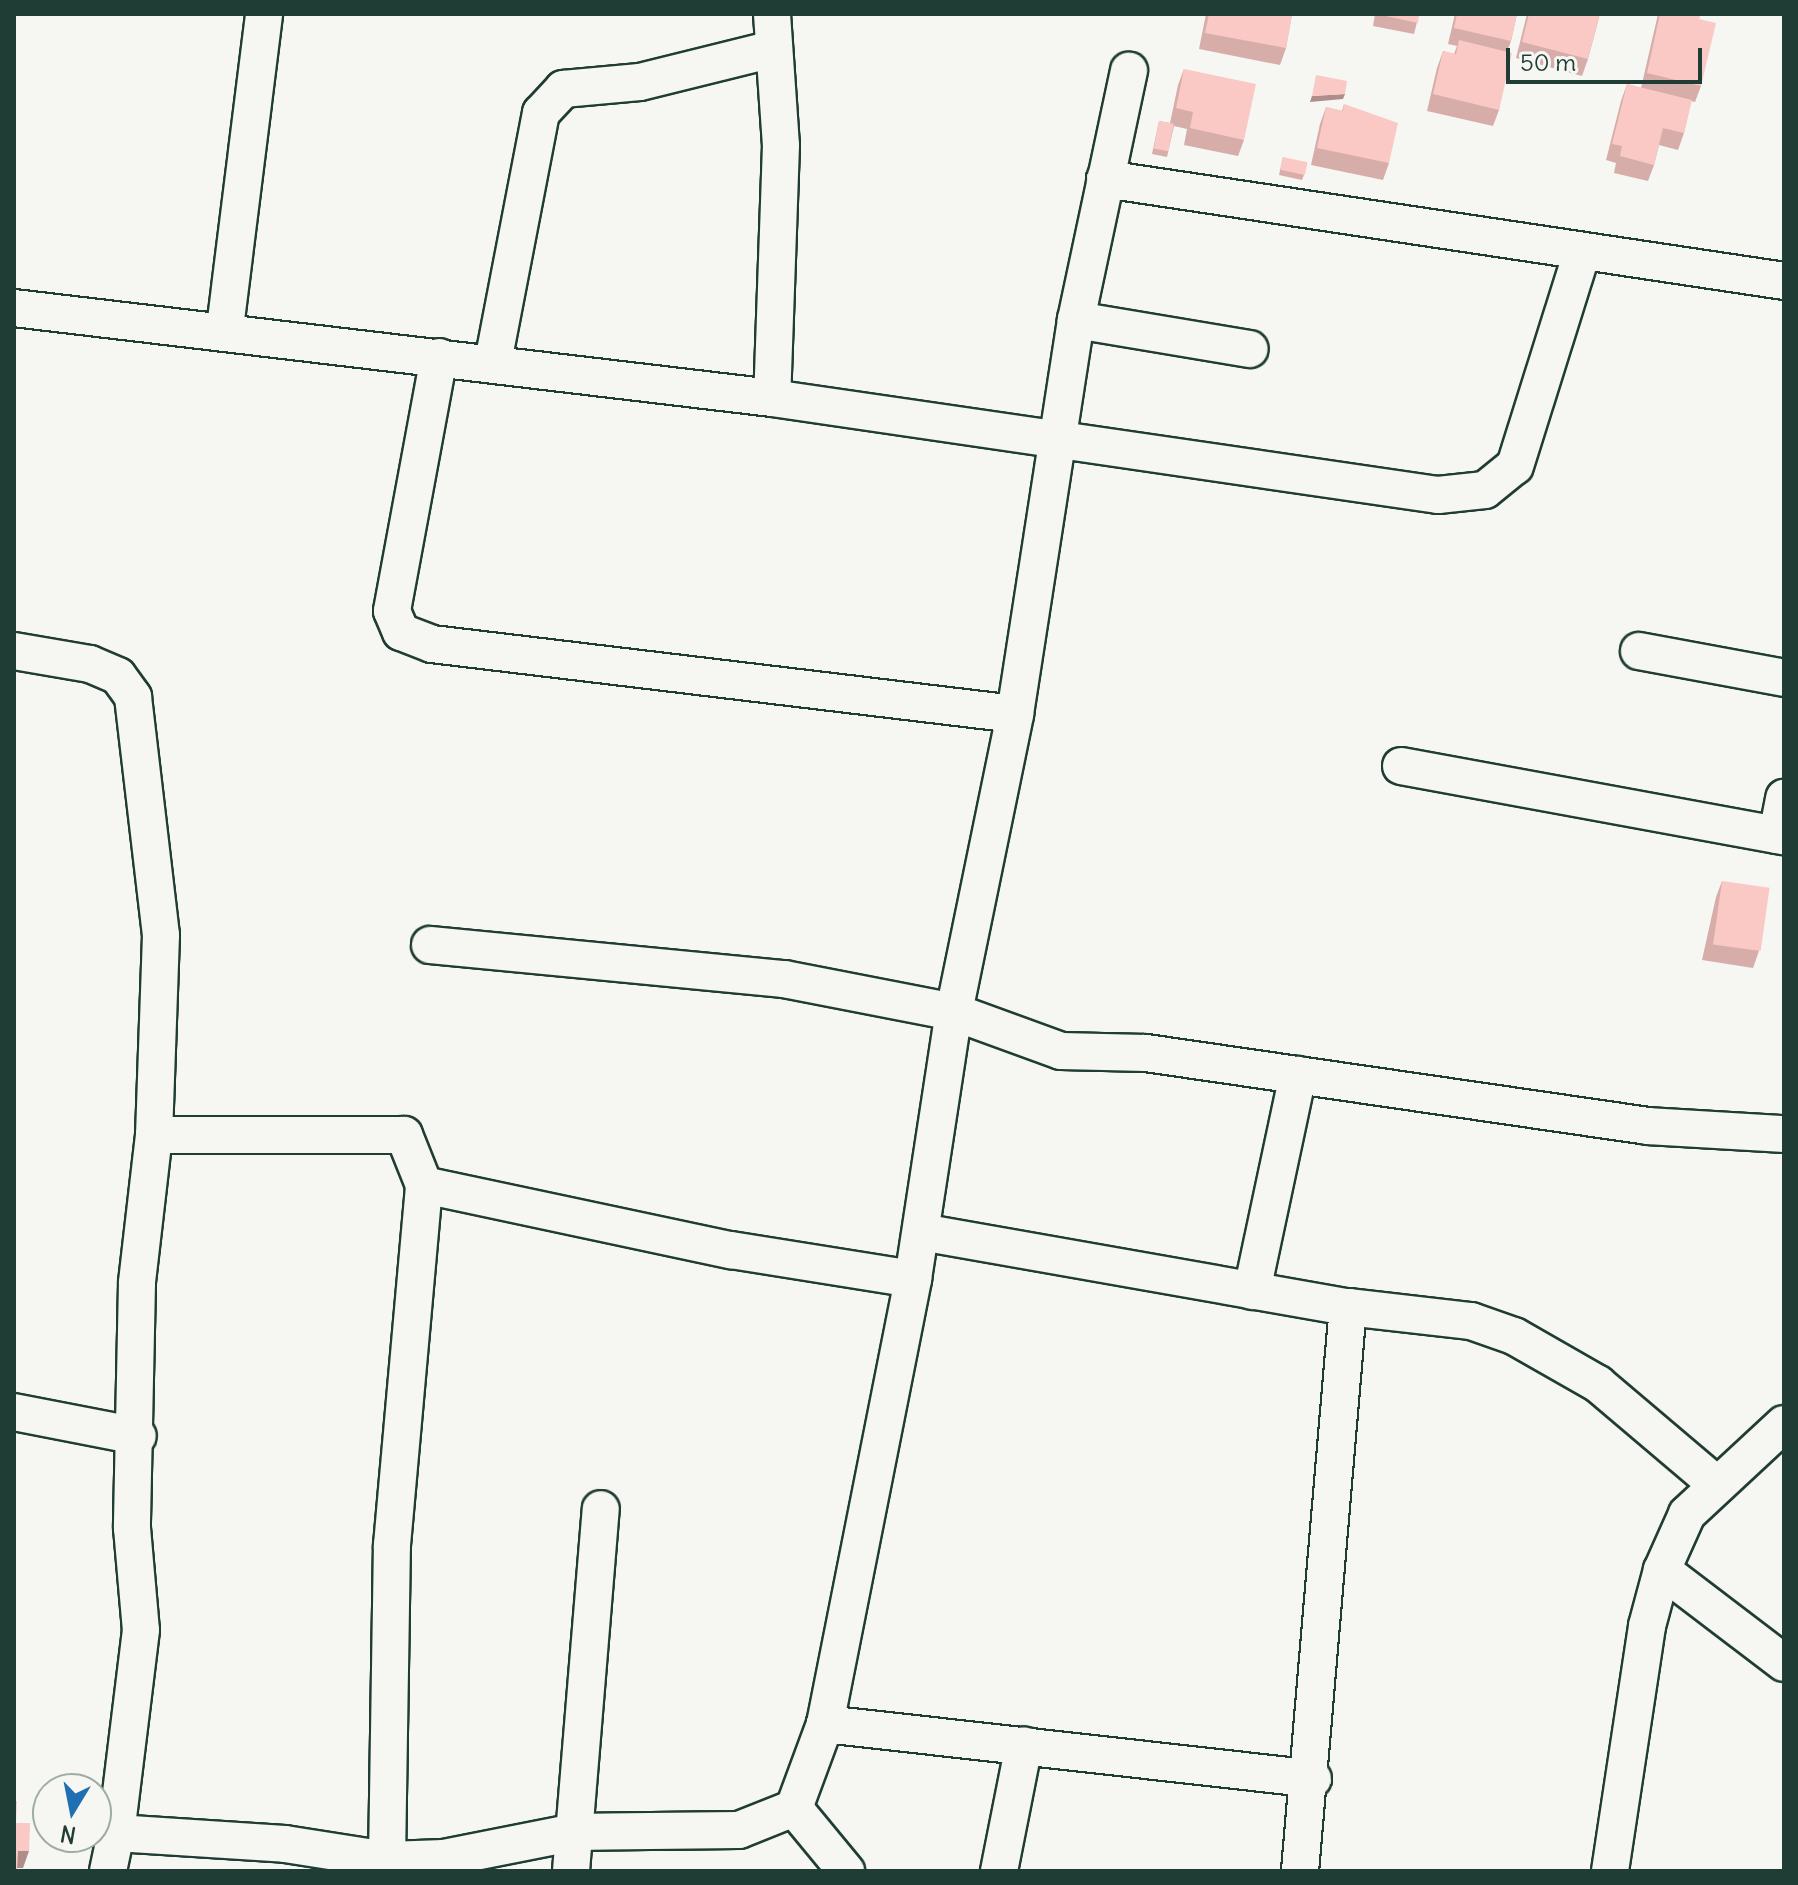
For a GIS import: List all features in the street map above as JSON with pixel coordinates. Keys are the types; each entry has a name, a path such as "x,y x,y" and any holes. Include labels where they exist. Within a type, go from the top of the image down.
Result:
{"street":[{"path":"225,328 264,14"},
{"path":"772,14 769,50 781,145 772,398"},
{"path":"493,362 541,113 563,89 640,82 769,50"},
{"path":"116,1833 285,1844 387,1860 493,1852 575,1832 739,1830 794,1808 825,1724 913,1279 954,1012 1015,714 1054,443 1076,320 1129,71"},
{"path":"1105,179 1784,281"},
{"path":"14,308 225,328 772,398 1054,443 1438,495 1485,490 1515,466 1582,252"},
{"path":"1076,320 1250,349"},
{"path":"439,357 392,611 401,632 432,644 1015,714"},
{"path":"14,651 90,664 118,676 133,697 161,935 154,1135 139,1218 138,1436 132,1528 141,1630 116,1833 108,1871"},
{"path":"1639,651 1784,678"},
{"path":"1401,766 1780,836 1784,798"},
{"path":"430,945 784,979 954,1012 1061,1051 1146,1053 1648,1126 1784,1134"},
{"path":"1252,1291 1298,1075"},
{"path":"154,1135 404,1135 424,1185 392,1545 387,1860"},
{"path":"424,1185 731,1250 913,1279"},
{"path":"921,1232 1348,1307 1471,1321 1514,1336 1598,1384 1716,1484"},
{"path":"1300,1871 1313,1779 1348,1307"},
{"path":"14,1412 138,1436"},
{"path":"1610,1871 1647,1626 1662,1570 1687,1514 1784,1424"},
{"path":"571,1871 601,1509"},
{"path":"1662,1570 1784,1663"},
{"path":"825,1724 1313,1779"},
{"path":"999,1871 1024,1745"},
{"path":"794,1808 846,1871"}],"building":[{"path":"1209,14 1292,14 1286,48 1205,33"},
{"path":"1377,14 1419,14 1418,23"},
{"path":"1457,14 1517,14 1511,41 1454,28"},
{"path":"1529,14 1600,14 1588,59 1522,42"},
{"path":"1660,14 1700,14 1699,19 1716,23 1701,86 1647,73"},
{"path":"1459,40 1512,53 1499,110 1433,94 1443,51 1456,54"},
{"path":"1184,69 1256,84 1244,140 1190,128 1193,112 1176,108"},
{"path":"1316,75 1347,81 1345,94 1312,96"},
{"path":"1627,84 1692,100 1684,133 1663,128 1654,165 1620,156 1622,146 1612,144"},
{"path":"1344,104 1398,123 1389,163 1317,148 1326,107 1343,111"},
{"path":"1159,121 1174,124 1168,151 1154,148"},
{"path":"1283,157 1307,162 1305,175 1280,170"},
{"path":"1722,881 1770,888 1761,951 1713,944"},
{"path":"14,1801 17,1801 16,1823 30,1823 29,1851 18,1851 17,1871 14,1871"}]}
